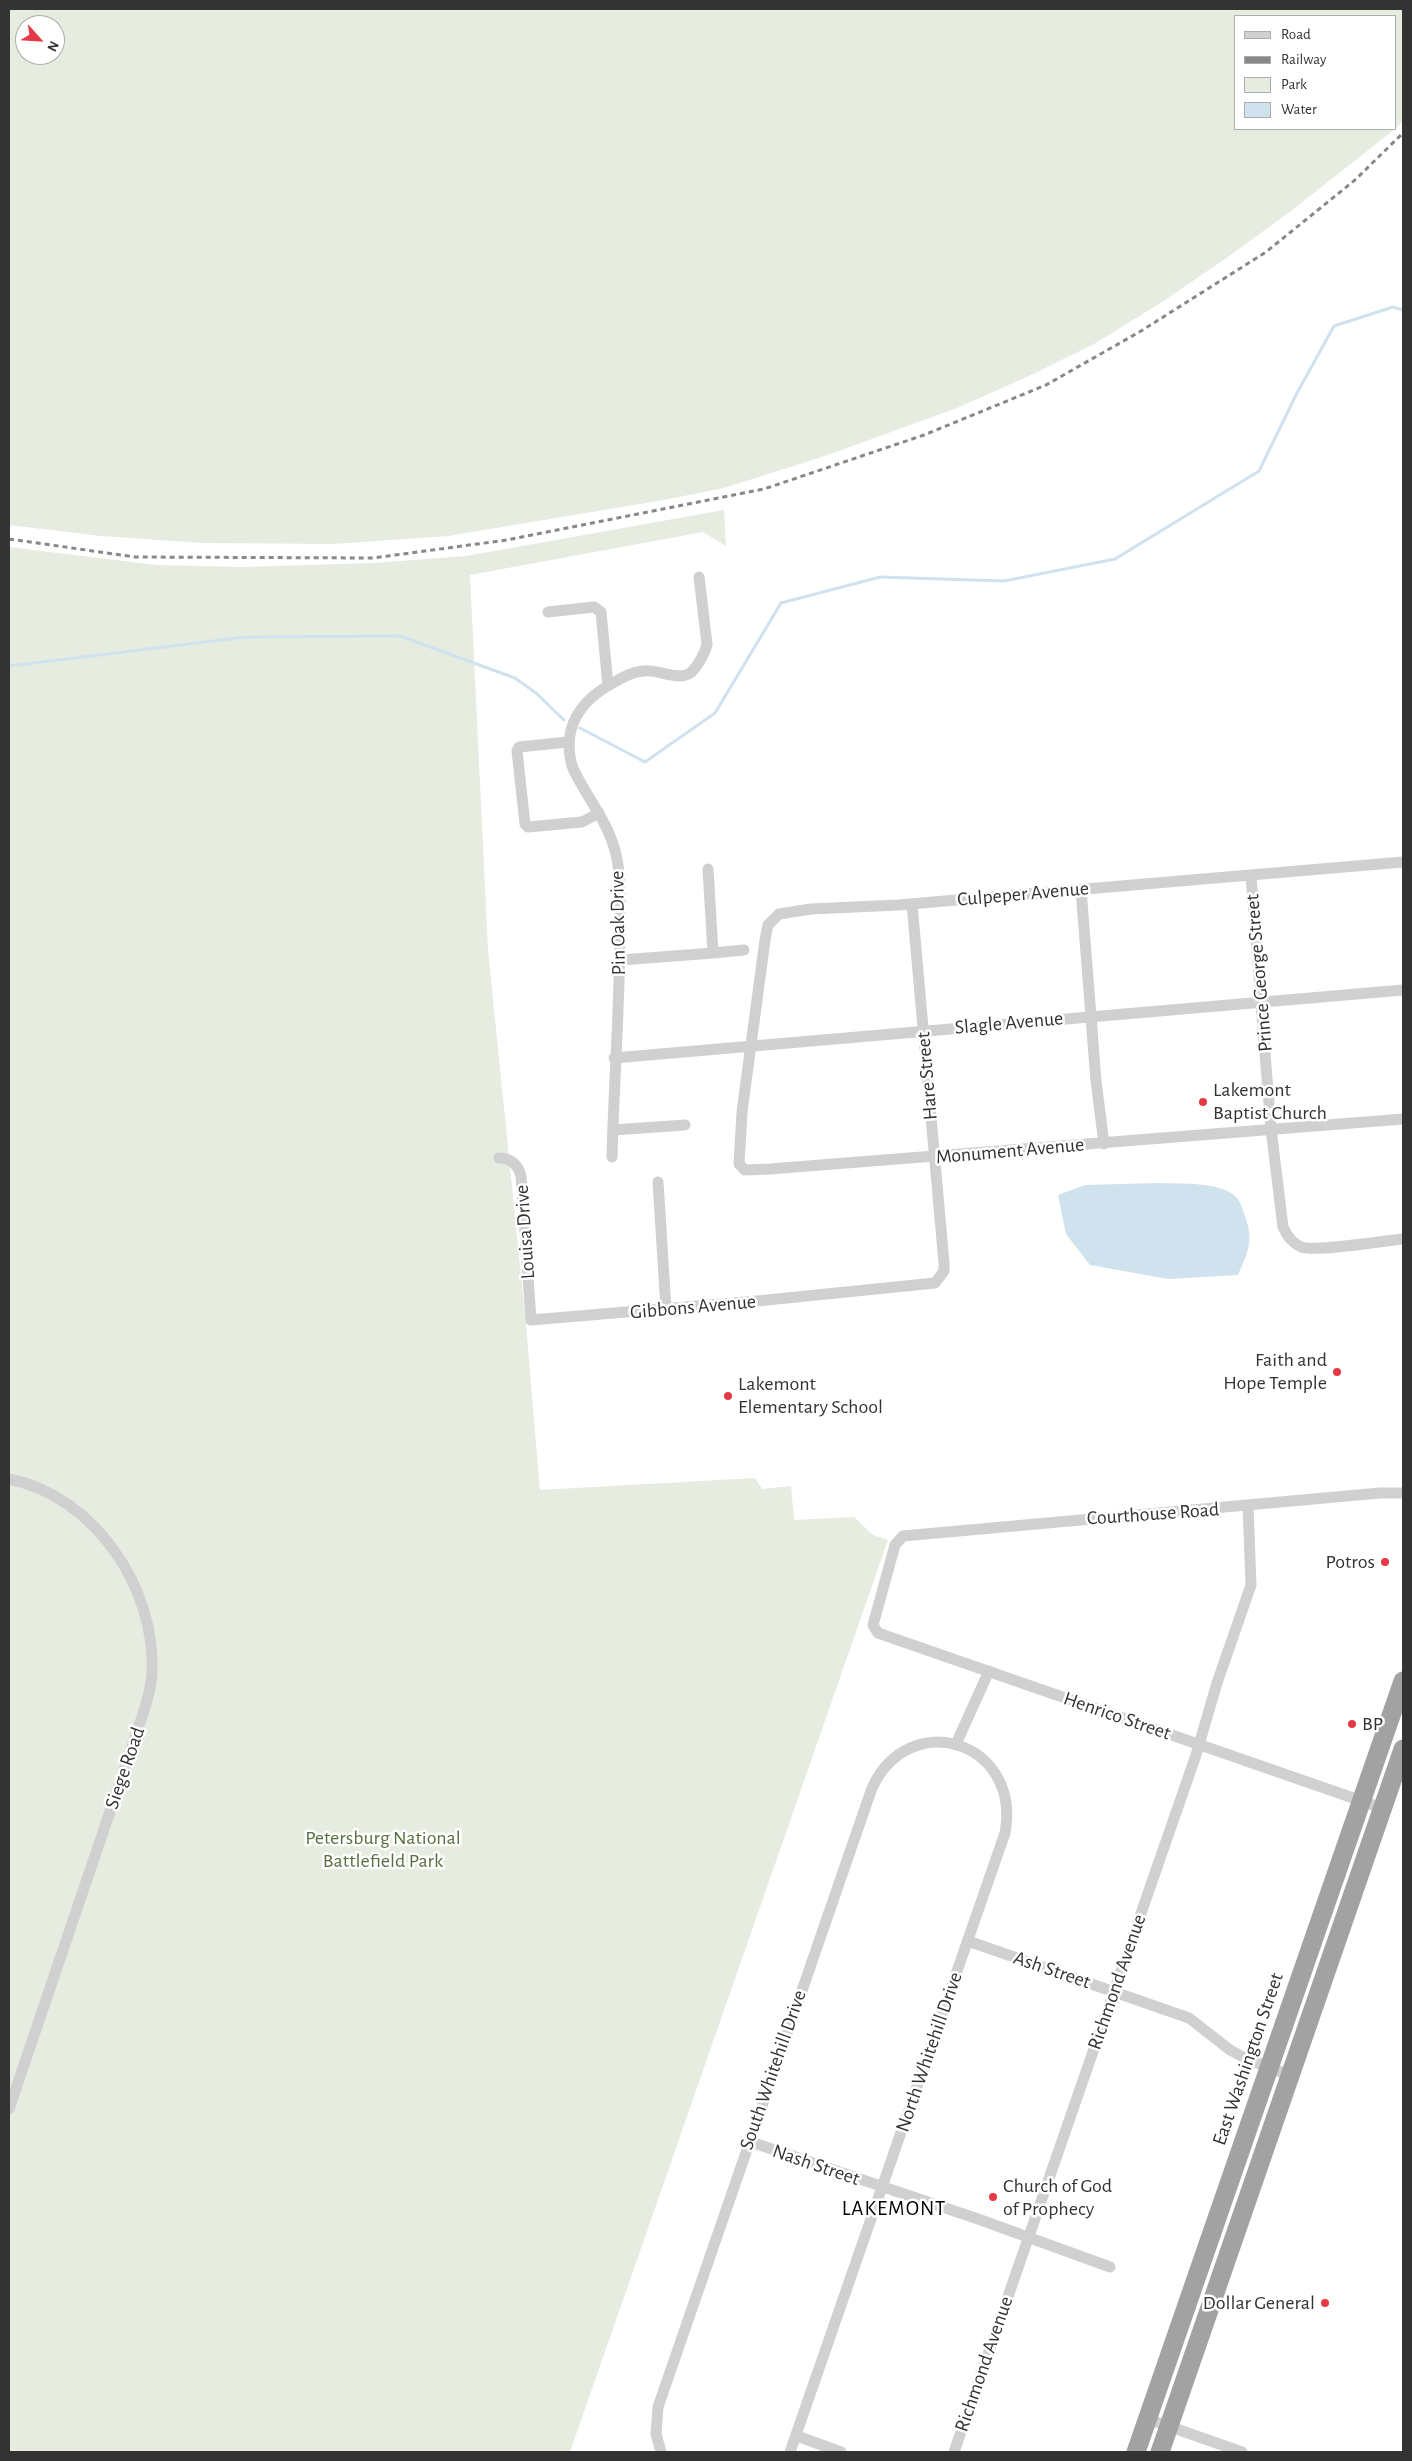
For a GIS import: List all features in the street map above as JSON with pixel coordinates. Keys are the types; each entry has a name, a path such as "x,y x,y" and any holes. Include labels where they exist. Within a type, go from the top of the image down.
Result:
{"highway":[{"name":"East Washington Street","path":"1136,2452 1403,1681"},
{"path":"1160,2452 1403,1748"}],"street":[{"name":"Pin Oak Drive","path":"612,1157 614,1058 621,960 621,889 614,847 599,814 572,766 568,742 572,723 579,711 591,697 608,686 633,673 646,670 682,676 690,673 705,651 707,644 699,576"},
{"path":"548,612 594,607 601,612 608,686"},
{"path":"568,742 519,747 517,751 525,824 528,826 582,822 599,814"},
{"name":"Culpeper Avenue","path":"752,1045 768,925 773,919 785,912 912,904 1403,862"},
{"path":"708,869 713,953"},
{"name":"Prince George Street","path":"1250,876 1271,1129 1283,1227 1292,1242 1308,1248 1403,1239"},
{"path":"1081,889 1096,1080 1104,1144"},
{"name":"Hare Street","path":"854,1292 932,1284 941,1279 944,1272 912,904"},
{"path":"621,960 744,950"},
{"name":"Slagle Avenue","path":"614,1058 1403,990"},
{"name":"Monument Avenue","path":"752,1045 740,1140 739,1164 741,1168 770,1169 934,1157 1403,1118"},
{"path":"612,1130 685,1125"},
{"name":"Louisa Drive","path":"499,1158 511,1160 516,1165 521,1176 531,1320"},
{"path":"658,1182 666,1309"},
{"name":"Gibbons Avenue","path":"531,1320 854,1292"},
{"name":"Siege Road","path":"9,1479 31,1485 81,1512 106,1538 137,1593 144,1617 152,1670 151,1685 138,1732 9,2109"},
{"name":"Courthouse Road","path":"874,1630 876,1609 895,1545 902,1536 1380,1493 1403,1493"},
{"name":"Richmond Avenue","path":"954,2452 1199,1744 1251,1585 1248,1506"},
{"name":"Henrico Street","path":"874,1630 878,1634 1382,1808"},
{"path":"956,1744 989,1671"},
{"name":"South Whitehill Drive","path":"662,2452 656,2434 658,2408 748,2141 877,1778 895,1757 904,1751 929,1743 956,1744"},
{"name":"North Whitehill Drive","path":"790,2452 1005,1833 1008,1808 1003,1787 994,1770 974,1753 956,1744"},
{"name":"Ash Street","path":"968,1941 1189,2018 1230,2050 1289,2075"},
{"name":"Nash Street","path":"748,2141 1110,2267"},
{"path":"1148,2419 1242,2452"},
{"path":"797,2436 841,2452"}],"green space":[{"path":"9,9 1403,9 1403,121 1397,127 1397,15 1234,15 1234,130 1394,130 1291,211 1162,302 1094,344 957,408 825,456 724,488 664,500 448,536 334,544 202,543 101,536 9,525"},
{"name":"Petersburg National Battlefield Park","path":"724,510 726,546 703,532 470,575 488,950 526,1325 540,1490 755,1478 762,1489 791,1486 794,1520 854,1517 873,1535 888,1540 570,2452 9,2452 9,547 157,565 243,567 373,563 466,556"}],"water":[{"path":"1158,1183 1211,1186 1222,1189 1237,1198 1241,1204 1249,1233 1249,1246 1238,1275 1168,1279 1090,1265 1066,1234 1058,1195 1085,1185"}],"waterway":[{"path":"580,728 645,762 715,713 781,603 880,577 1004,581 1115,559 1259,471 1297,393 1334,326 1393,307 1403,310"},
{"path":"9,666 246,637 400,636 515,678 536,693 564,720"}],"railway":[{"path":"9,539 135,557 373,558 507,540 764,489 924,435 1046,385 1141,331 1266,252 1355,180 1403,133"}],"place":[{"name":"Lakemont Baptist Church","path":"1203,1102"},
{"name":"Faith and Hope Temple","path":"1337,1372"},
{"name":"Lakemont Elementary School","path":"728,1396"},
{"name":"Potros","path":"1385,1562"},
{"name":"BP","path":"1352,1724"},
{"name":"Church of God of Prophecy","path":"993,2197"},
{"name":"Dollar General","path":"1325,2303"}],"district":[{"name":"LAKEMONT","path":"894,2209"}]}
